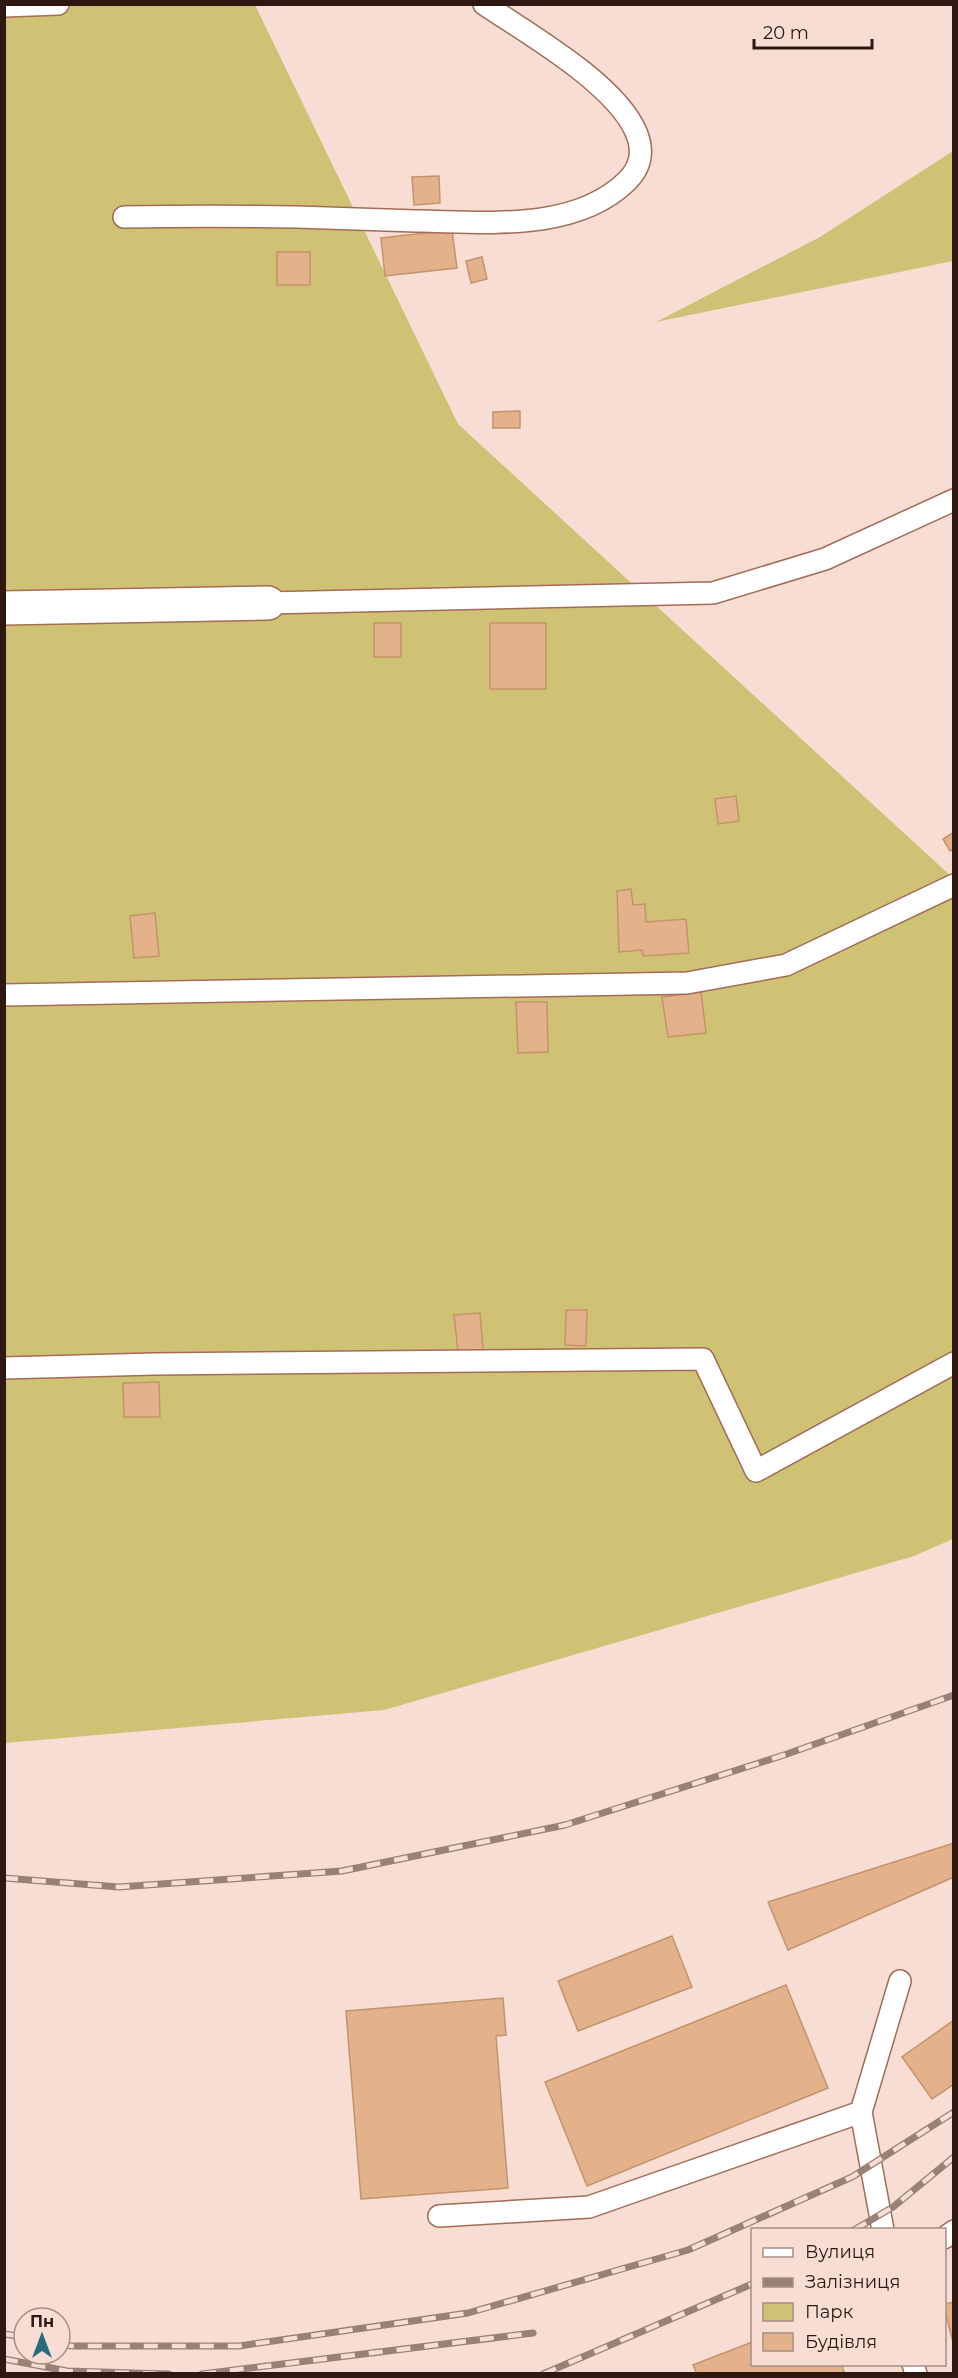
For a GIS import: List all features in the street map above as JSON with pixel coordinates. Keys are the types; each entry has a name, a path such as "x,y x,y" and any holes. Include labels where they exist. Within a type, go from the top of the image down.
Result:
{"street":[{"path":"4,608 267,603"}],"lane":[{"path":"4,6 58,4"},
{"path":"124,217 211,215 487,222 537,219 580,210 613,195 638,170 641,151 636,132 624,113 585,74 484,4"},
{"path":"267,603 713,593 825,559 954,500"},
{"path":"4,995 687,983 786,965 954,885"},
{"path":"4,1368 154,1364 704,1359 756,1471 954,1363"},
{"path":"883,2228 861,2112 900,1981"},
{"path":"439,2216 590,2207 861,2112"}],"green space":[{"path":"5,5 255,5 458,424 953,878 953,1539 914,1556 384,1710 5,1743"},
{"path":"953,151 953,261 656,322 820,237"}],"building":[{"path":"439,176 440,203 414,205 412,177"},
{"path":"452,230 457,268 385,276 381,238"},
{"path":"277,252 310,252 310,285 277,285"},
{"path":"482,257 487,279 471,283 466,261"},
{"path":"520,411 520,428 493,428 493,412"},
{"path":"374,623 401,623 401,657 374,657"},
{"path":"490,623 546,623 546,689 490,689"},
{"path":"736,796 739,821 718,824 715,799"},
{"path":"954,832 954,849 950,851 943,839"},
{"path":"631,889 633,905 645,904 646,922 686,919 689,953 643,956 642,950 619,952 617,891"},
{"path":"155,913 159,956 134,958 130,916"},
{"path":"701,992 706,1033 668,1037 662,997"},
{"path":"516,1002 547,1002 548,1052 518,1053"},
{"path":"566,1310 587,1310 586,1346 565,1345"},
{"path":"480,1313 483,1350 458,1352 454,1315"},
{"path":"159,1382 160,1417 124,1417 123,1383"},
{"path":"954,1843 954,1877 788,1950 768,1902"},
{"path":"672,1936 692,1987 578,2031 558,1981"},
{"path":"786,1985 828,2088 587,2186 545,2082"},
{"path":"503,1998 506,2035 496,2036 508,2188 361,2199 346,2011"},
{"path":"954,2020 954,2084 932,2099 902,2057"},
{"path":"954,2302 954,2346 946,2315 946,2304"},
{"path":"751,2342 751,2366 842,2366 845,2374 697,2374 693,2365"}],"railway":[{"path":"4,1878 119,1887 342,1871 565,1825 784,1755 954,1695"},
{"path":"72,2346 239,2346 468,2313 688,2250 852,2177 954,2112"},
{"path":"857,2228 893,2207 954,2157"},
{"path":"543,2374 751,2284"},
{"path":"202,2374 533,2333"},
{"path":"4,2334 12,2335"},
{"path":"4,2359 67,2371 169,2374"}]}
